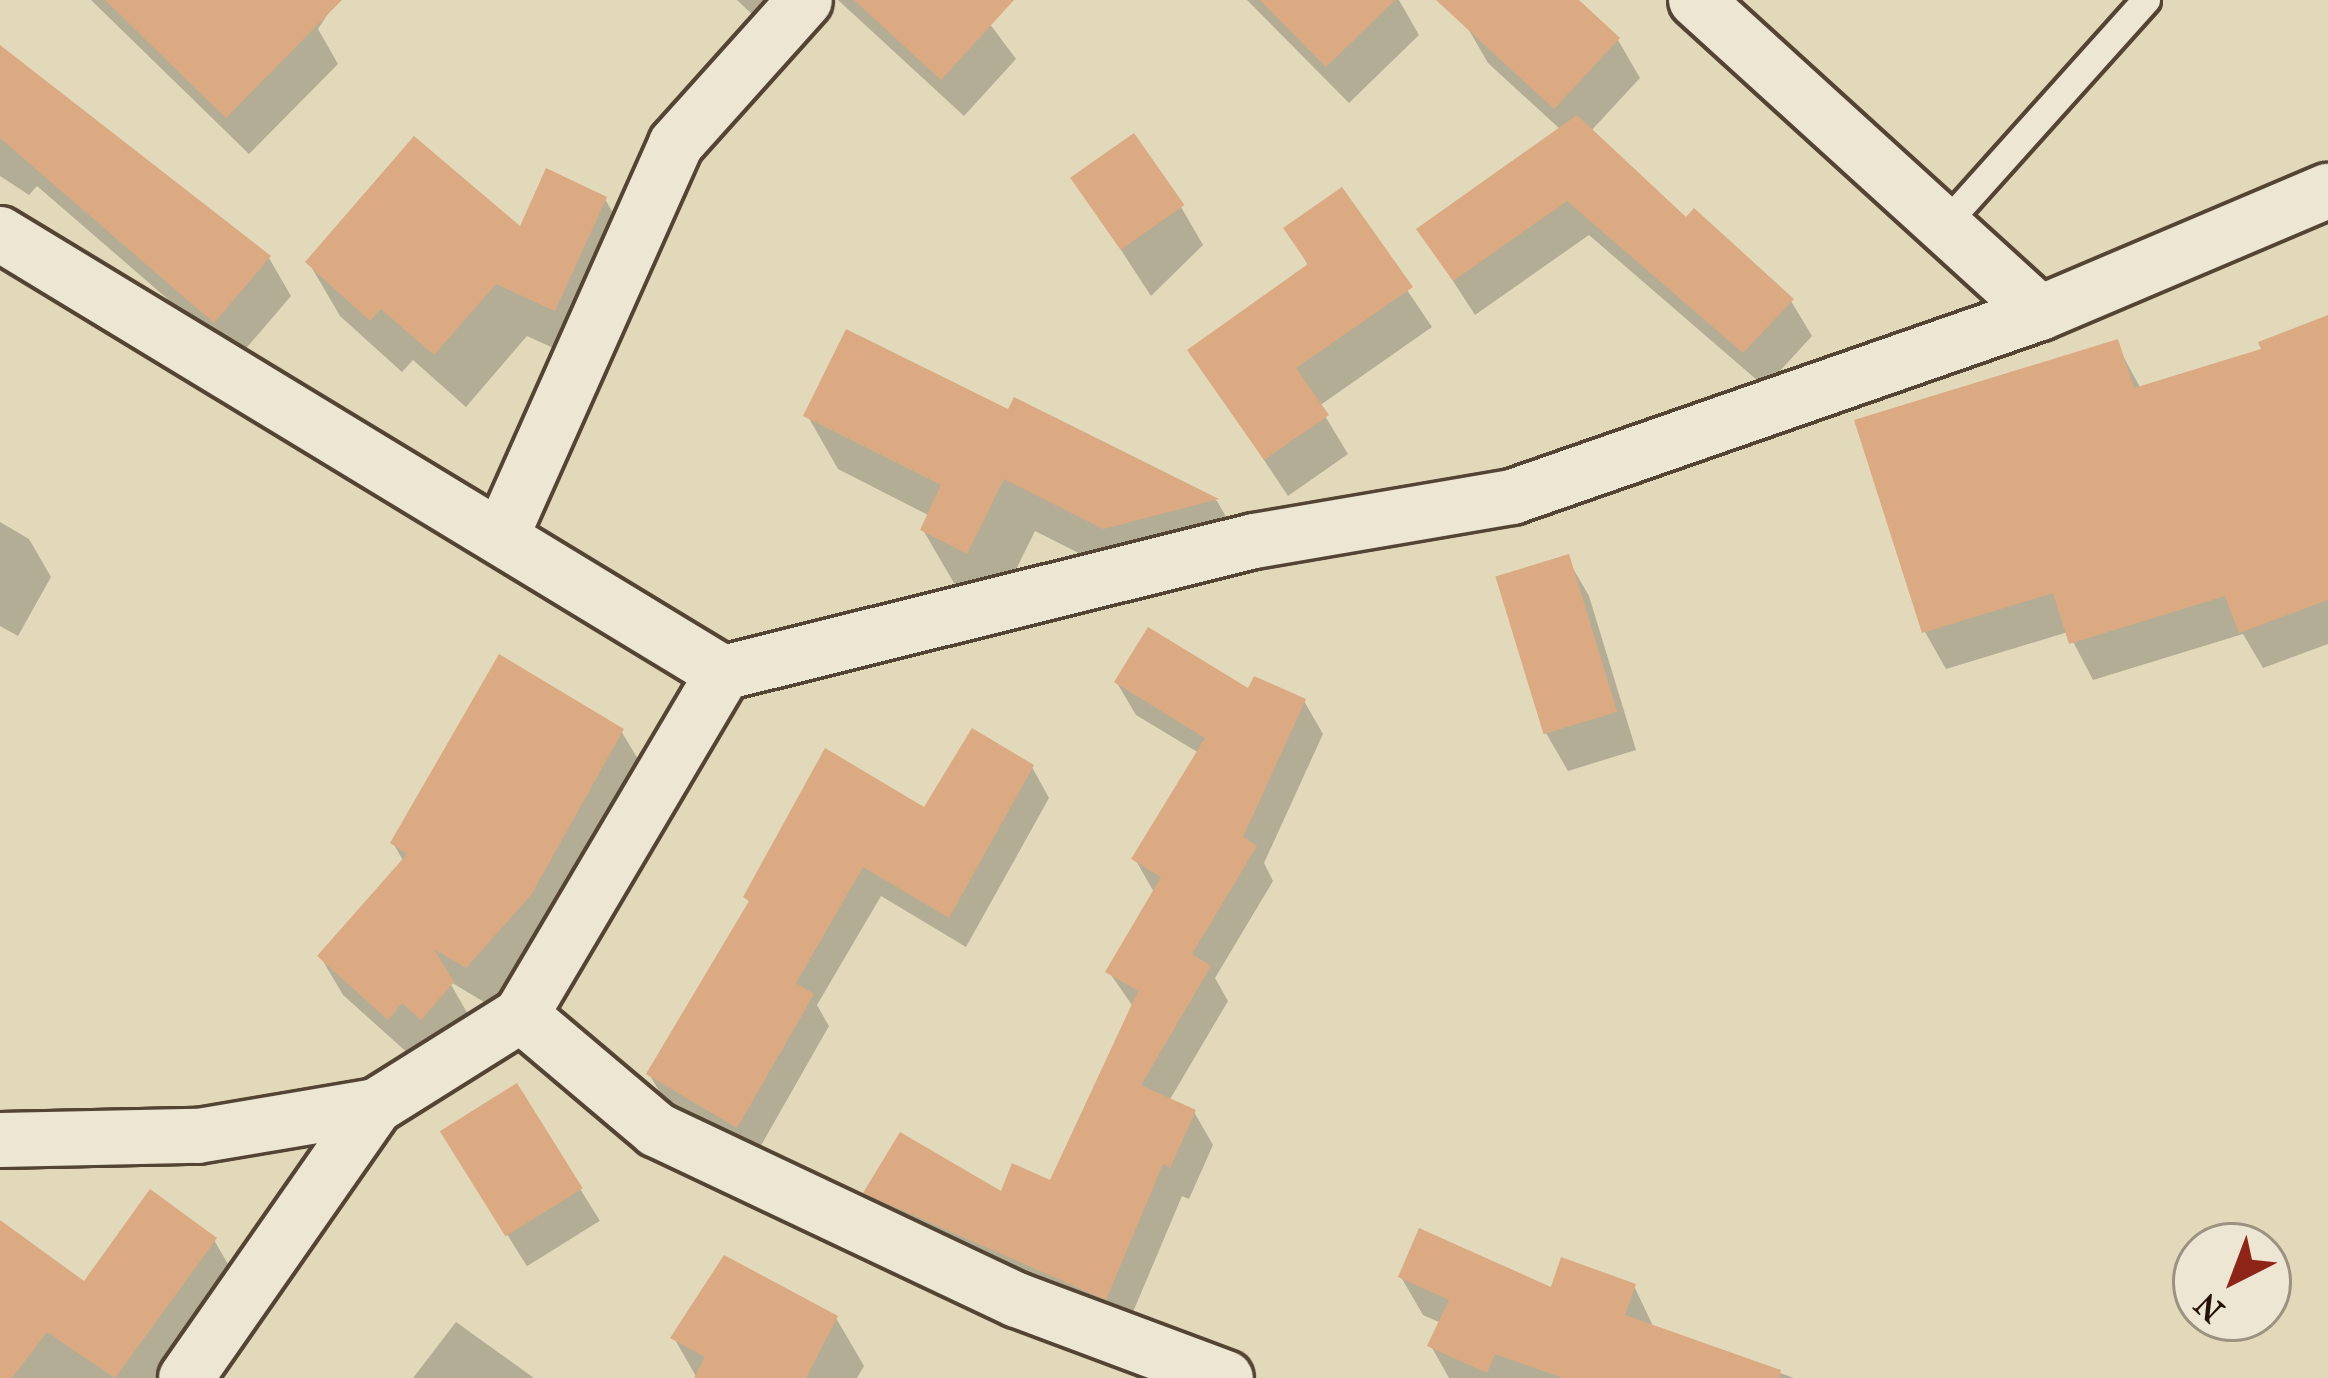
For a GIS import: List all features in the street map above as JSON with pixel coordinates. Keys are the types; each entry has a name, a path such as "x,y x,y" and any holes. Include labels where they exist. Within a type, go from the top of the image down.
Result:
{"street":[{"path":"502,535 676,144 805,0"},
{"path":"1696,0 2040,313"},
{"path":"0,1140 199,1136 376,1106 521,1015 723,674 1254,541 1512,497 2040,313 2328,191"},
{"path":"0,234 502,535 723,674"},
{"path":"521,1015 657,1130 1017,1300 1226,1378"},
{"path":"186,1378 376,1106"}],"lane":[{"path":"1943,226 2146,0"}],"building":[{"path":"105,0 342,0 226,118"},
{"path":"854,0 1014,0 941,80"},
{"path":"1260,0 1395,0 1326,67"},
{"path":"1436,0 1579,0 1620,38 1554,109"},
{"path":"0,45 271,256 214,323 0,138"},
{"path":"1577,115 1686,217 1694,208 1794,299 1743,353 1567,201 1453,281 1416,229"},
{"path":"1134,133 1184,205 1121,250 1070,178"},
{"path":"414,136 520,226 546,168 607,197 555,311 496,284 434,355 381,309 370,321 305,262"},
{"path":"1342,187 1413,287 1296,368 1329,415 1264,460 1187,350 1308,264 1283,228"},
{"path":"2328,315 2328,600 2239,633 2225,596 2069,644 2053,593 1922,633 1854,420 2118,339 2134,388 2261,349 2258,342"},
{"path":"846,329 1008,409 1014,397 1219,499 1103,529 1004,479 967,554 920,530 941,485 803,416"},
{"path":"1569,554 1617,712 1544,734 1495,577"},
{"path":"1148,627 1248,688 1254,676 1306,699 1243,837 1257,846 1192,954 1211,966 1141,1085 1196,1110 1170,1168 1163,1164 1106,1300 863,1193 900,1132 1001,1191 1012,1163 1050,1180 1138,991 1105,972 1161,877 1131,859 1205,738 1114,682"},
{"path":"499,654 624,729 531,895 466,968 434,949 454,982 421,1020 402,1003 388,1020 317,956 407,854 390,843"},
{"path":"972,728 1034,765 949,918 863,867 796,983 814,994 737,1128 646,1074 749,901 743,897 825,748 924,807"},
{"path":"517,1083 583,1188 506,1236 440,1131"},
{"path":"150,1189 217,1238 115,1378 47,1332 12,1378 0,1378 0,1220 84,1281"},
{"path":"1419,1228 1551,1287 1561,1257 1636,1284 1625,1315 1781,1370 1779,1378 1563,1378 1495,1354 1487,1373 1427,1346 1449,1300 1398,1277"},
{"path":"724,1255 838,1316 806,1378 694,1378 705,1357 670,1338"}]}
